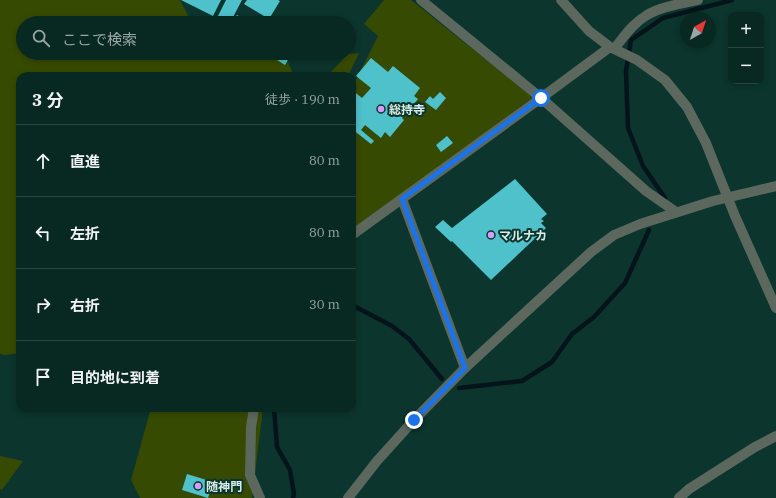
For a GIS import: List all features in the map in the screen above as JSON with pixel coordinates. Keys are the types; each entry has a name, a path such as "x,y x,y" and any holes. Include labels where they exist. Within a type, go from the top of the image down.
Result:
{"street":[{"path":"421,0 541,98 646,191 676,212"},
{"path":"561,0 589,31 612,48 636,60 665,80 687,107 706,143 728,198 776,308"},
{"path":"356,232 612,48 647,14 698,0"},
{"path":"348,498 377,461 414,420 465,368 591,252 614,235 640,224 676,212 776,186"},
{"path":"402,199 465,368"},
{"path":"253,412 251,427 250,475 260,498"},
{"path":"680,498 690,489 755,447 776,436"}],"green space":[{"path":"0,0 180,0 188,16 16,16 16,60 279,60 288,62 292,72 16,72 16,354 0,354"},
{"path":"384,0 411,0 533,97 356,228 356,80 378,36 364,24"},
{"path":"342,60 356,60 350,72 331,72"},
{"path":"150,412 263,412 252,498 140,498 131,480"},
{"path":"0,456 23,461 2,490 0,489"}],"building":[{"path":"181,0 221,0 213,16"},
{"path":"226,0 242,0 234,16 218,16"},
{"path":"247,0 280,1 271,16 264,16 244,4"},
{"name":"総持寺","path":"371,58 388,72 393,66 420,88 414,96 418,99 402,118 404,120 390,137 385,132 381,138 365,125 361,130 374,141 371,144 356,132 356,93 362,98 371,88 356,76"},
{"path":"277,60 288,60 285,65"},
{"path":"440,92 446,98 436,110 425,102 430,96 433,99"},
{"path":"447,136 453,143 441,152 436,145"},
{"name":"マルナカ","path":"515,179 547,214 541,219 544,221 541,223 546,228 491,280 452,241 451,242 435,227 443,220 452,228"},
{"name":"随神門","path":"187,474 213,482 208,498 182,490"}],"waterway":[{"path":"665,198 643,166 628,128 626,71 631,40 663,18 732,0"},
{"path":"459,388 522,381 552,362 572,334 594,317 625,283 649,230"},
{"path":"356,307 392,326 409,339 442,379"},
{"path":"274,412 277,447 290,470 294,494 293,498"}],"place":[{"name":"総持寺","path":"381,109"},
{"name":"マルナカ","path":"491,235"},
{"name":"随神門","path":"198,486"}],"route":[{"path":"414,420 465,368 402,199 541,98"}]}
